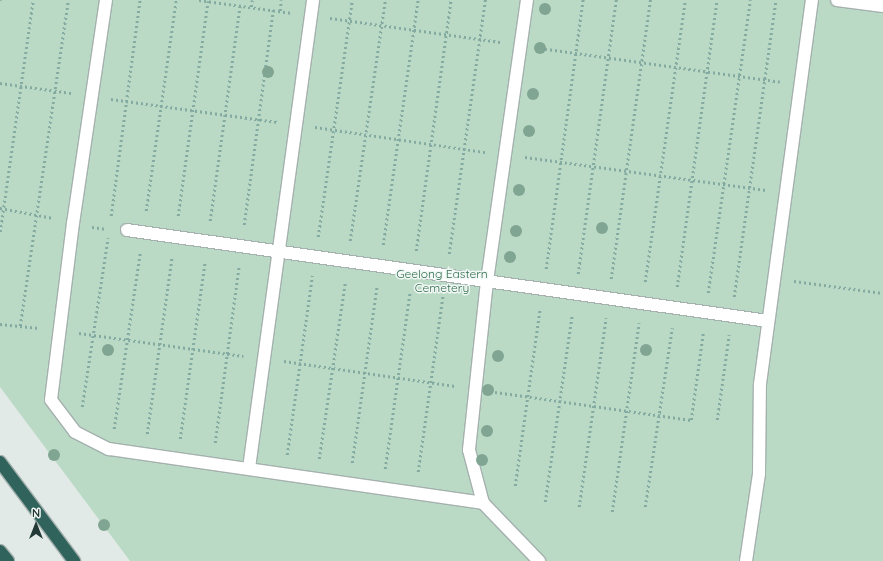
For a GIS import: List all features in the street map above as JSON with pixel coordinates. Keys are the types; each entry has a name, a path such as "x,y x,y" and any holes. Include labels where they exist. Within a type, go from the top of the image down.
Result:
{"highway":[{"path":"0,462 74,561"},
{"path":"0,551 8,561"}],"lane":[{"path":"106,0 51,400 75,432 109,449 249,468 483,503"},
{"path":"249,468 277,252 313,0"},
{"path":"527,0 487,281 469,450 483,503 539,561"},
{"path":"746,561 758,474 760,384 812,0"},
{"path":"838,0 883,6"},
{"path":"127,230 768,321"}],"path":[{"path":"0,232 33,0"},
{"path":"20,326 68,0"},
{"path":"78,433 109,229 140,0"},
{"path":"251,7 252,0"},
{"path":"280,11 281,0"},
{"path":"349,483 418,0"},
{"path":"382,488 451,0"},
{"path":"415,492 485,0"},
{"path":"515,486 584,0"},
{"path":"545,502 616,0"},
{"path":"579,507 650,0"},
{"path":"612,512 685,0"},
{"path":"645,507 717,0"},
{"path":"0,324 60,330 263,358 691,420 750,0"},
{"path":"717,420 776,0"},
{"path":"0,83 786,193"},
{"path":"109,229 127,230"},
{"path":"774,279 883,293"}],"green space":[{"name":"Geelong Eastern Cemetery","path":"0,0 883,0 883,561 130,561 0,387"}]}
